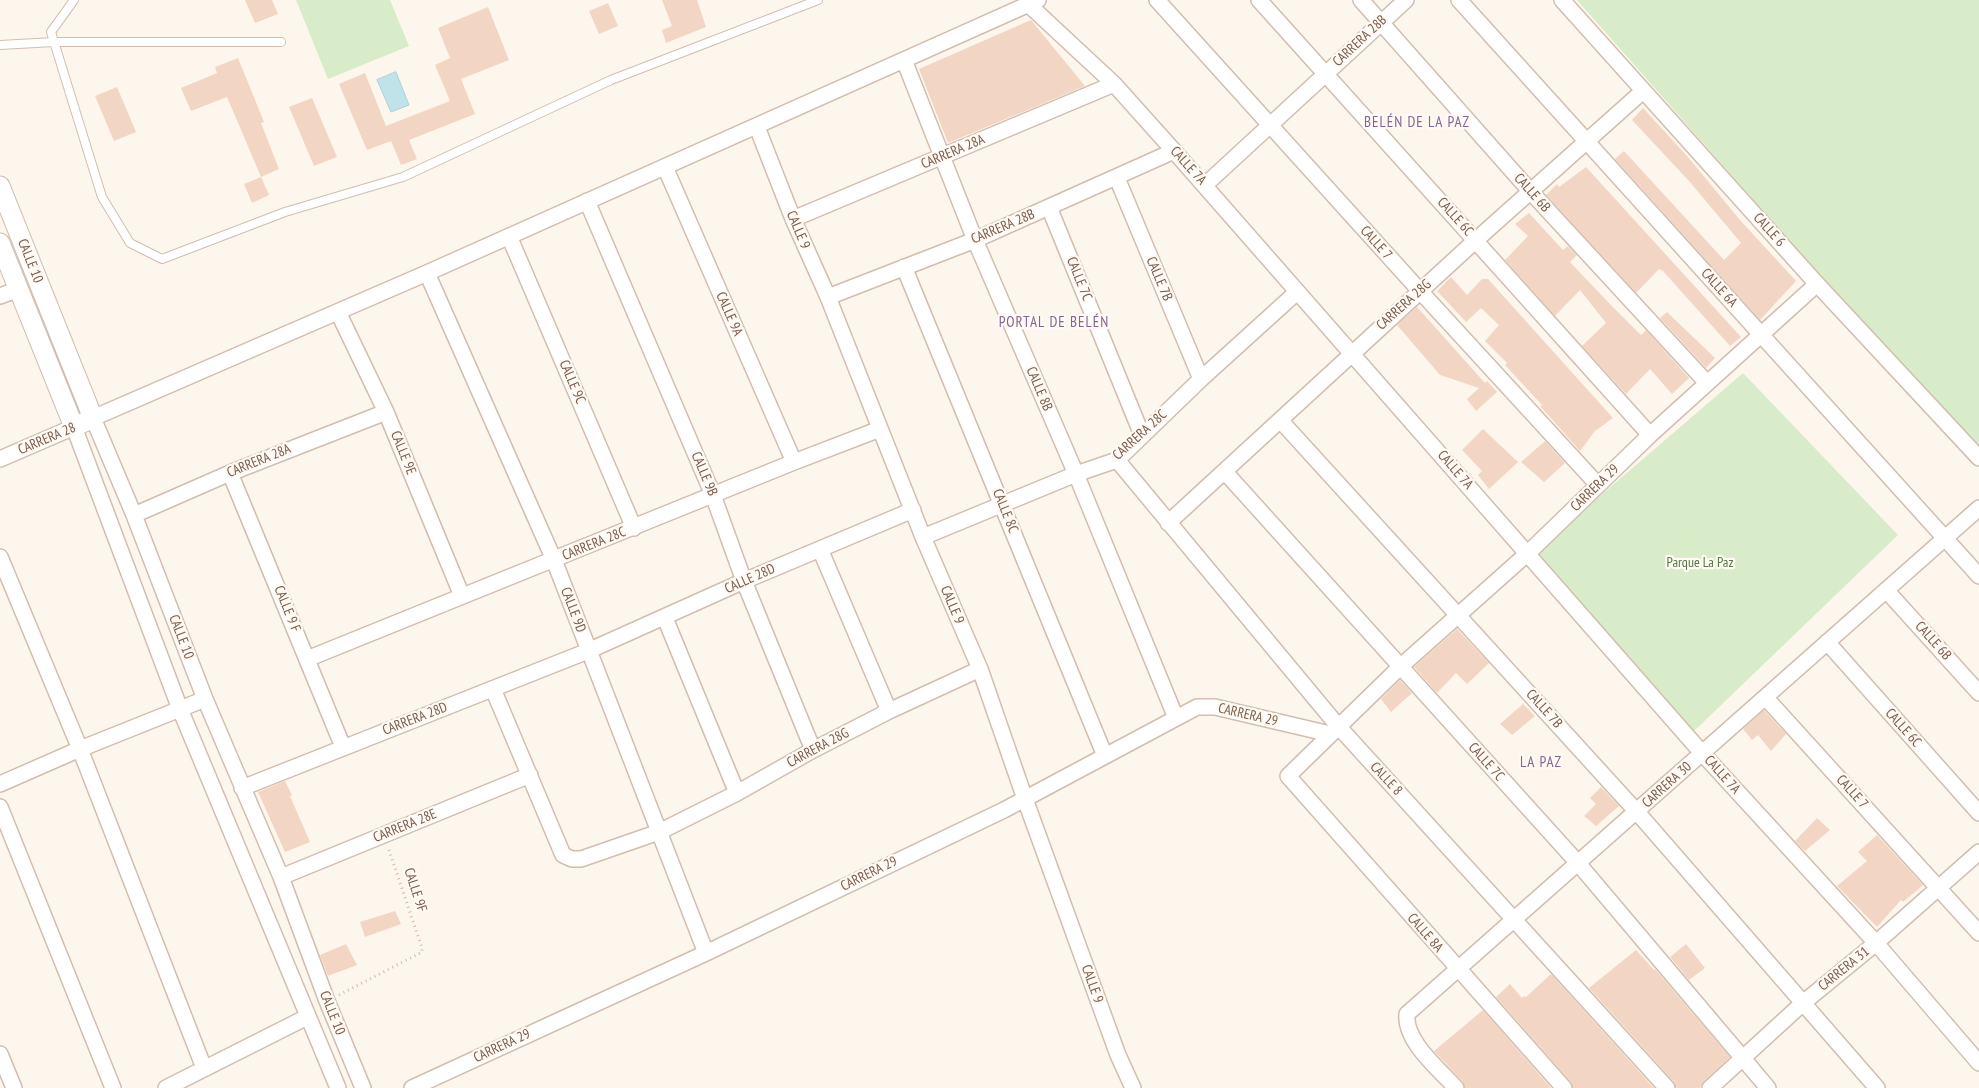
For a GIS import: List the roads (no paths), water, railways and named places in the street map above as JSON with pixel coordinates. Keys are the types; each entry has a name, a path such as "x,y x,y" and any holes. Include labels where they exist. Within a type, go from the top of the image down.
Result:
{"street":[{"name":"CALLE 7","path":"1157,0 1420,291 1598,484"},
{"name":"CALLE 6C","path":"1259,0 1650,435"},
{"name":"CALLE 6B","path":"1361,0 1531,192 1707,383"},
{"name":"CARRERA 28B","path":"1205,185 1269,124 1406,0"},
{"name":"CALLE 6A","path":"1459,0 1979,576"},
{"name":"CALLE 6","path":"1562,0 1818,284 1979,458"},
{"path":"93,418 757,127 1032,1"},
{"name":"CALLE 7A","path":"1032,1 1114,84 1205,185 1296,292 1352,352 1702,753 1876,943 1979,1063"},
{"name":"CALLE 8B","path":"904,60 975,240 1076,474 1176,718"},
{"name":"CARRERA 28A","path":"793,219 1114,84"},
{"name":"CARRERA 28G","path":"1168,523 1352,352 1644,91"},
{"name":"CALLE 9","path":"757,127 793,219 828,297 923,537 980,669 1118,1055 1133,1088"},
{"name":"CARRERA 28B","path":"828,297 975,240 1174,151"},
{"name":"CALLE 9A","path":"665,167 794,462"},
{"name":"CALLE 7B","path":"1117,178 1201,379"},
{"name":"CALLE 10","path":"0,186 134,515 204,699 281,877 326,1001 364,1088"},
{"name":"CALLE 9B","path":"587,201 713,494 744,581 812,750"},
{"name":"CALLE 7C","path":"1050,207 1142,435"},
{"name":"CALLE 9C","path":"509,236 634,528"},
{"name":"CALLE 10","path":"0,244 74,428 180,709 338,1088"},
{"name":"CALLE 8C","path":"904,267 1105,756"},
{"name":"CALLE 9D","path":"427,273 554,560 706,953"},
{"name":"CARRERA 29","path":"1288,776 1400,667 1528,553 1650,435 1818,284"},
{"path":"0,296 19,290"},
{"name":"CARRERA 28C","path":"923,537 1076,474 1117,460 1201,379 1296,292"},
{"name":"CALLE 9E","path":"338,312 386,412 462,596"},
{"name":"CARRERA 28A","path":"134,515 230,472 386,412"},
{"name":"CARRERA 28","path":"0,459 93,418"},
{"name":"CALLE 7B","path":"1280,420 1637,812 1877,1088"},
{"name":"CARRERA 28C","path":"307,659 634,528 713,494 880,429"},
{"name":"CALLE 8","path":"1117,460 1334,730 1514,918 1666,1088"},
{"name":"CALLE 9 F","path":"230,472 343,746"},
{"name":"CALLE 7C","path":"1225,472 1577,862 1768,1088"},
{"name":"CARRERA 30","path":"1456,1088 1413,1040 1406,1025 1407,1014 1979,508"},
{"name":"CALLE 28D","path":"588,651 744,581 912,510"},
{"path":"820,550 888,711"},
{"path":"0,557 80,748 204,1068"},
{"name":"CALLE 6B","path":"1886,590 1979,693"},
{"path":"665,618 737,793"},
{"name":"CALLE 6C","path":"1827,642 1979,813"},
{"name":"CARRERA 28D","path":"242,788 343,746 588,651"},
{"name":"CARRERA 28G","path":"530,775 563,855 572,860 581,859 659,832 737,793 812,750 888,711 980,669"},
{"path":"493,689 530,775"},
{"name":"CALLE 7","path":"1766,698 1979,933"},
{"path":"0,784 80,748 204,699"},
{"name":"CARRERA 29","path":"412,1088 706,953 1025,799 1197,707 1215,707 1334,730"},
{"name":"CARRERA 28E","path":"281,877 530,775"},
{"name":"CALLE 8A","path":"1288,776 1564,1088"},
{"path":"0,807 113,1088"},
{"name":"CARRERA 31","path":"1710,1088 1742,1056 1876,943 1938,886 1979,852"},
{"path":"166,1088 308,1017"},
{"path":"0,1054 4,1072 14,1088"}],"lane":[{"path":"74,0 51,32 102,197 130,243 162,259 285,212 404,177 610,80 818,0"},
{"path":"0,45 54,42 281,42"}],"water":[{"path":"396,72 409,105 391,112 377,80"}],"district":[{"name":"BELÉN DE LA PAZ","path":"1417,123"},
{"name":"PORTAL DE BELÉN","path":"1054,323"},
{"name":"LA PAZ","path":"1541,763"}],"park label":[{"name":"Parque La Paz","path":"1700,563"}]}
